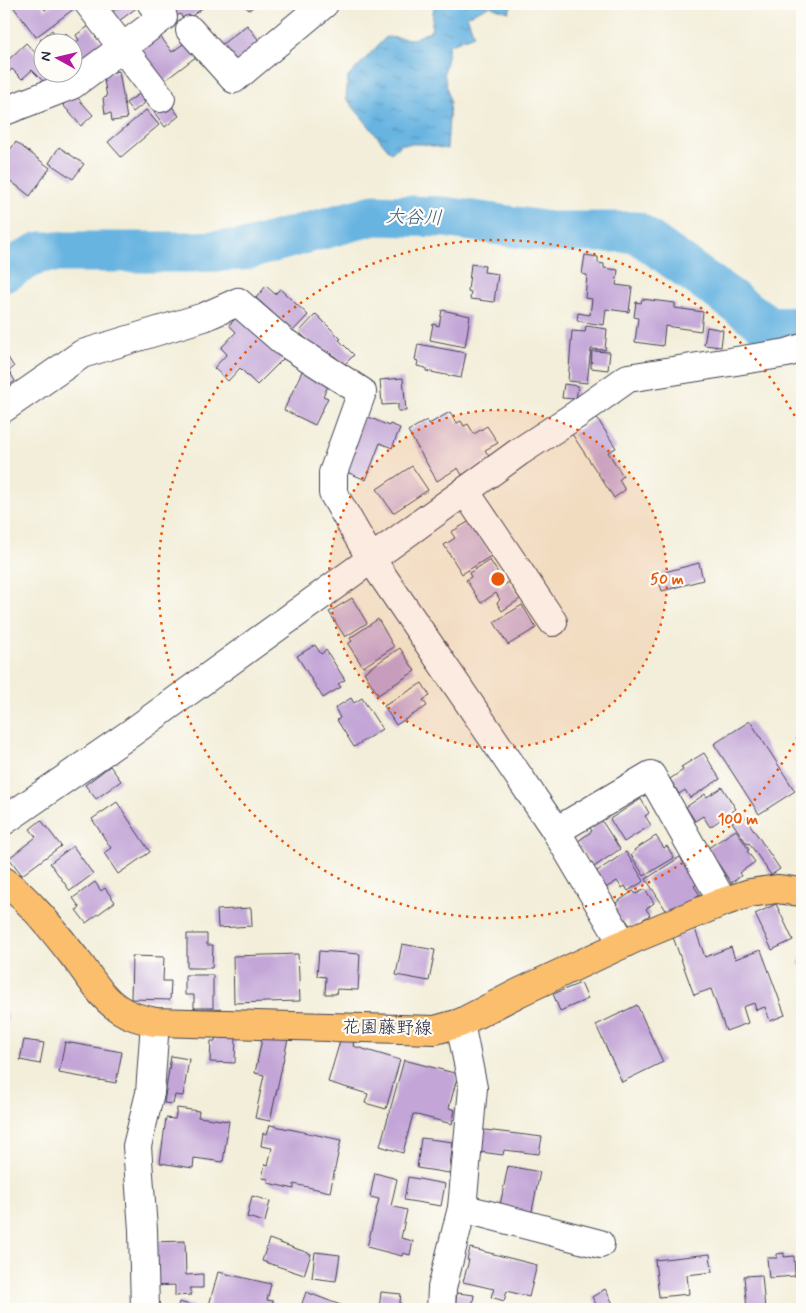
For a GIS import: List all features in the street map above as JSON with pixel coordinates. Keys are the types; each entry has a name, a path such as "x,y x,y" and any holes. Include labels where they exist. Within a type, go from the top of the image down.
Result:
{"main road":[{"name":"花園藤野線","path":"4,881 15,889 54,931 102,994 132,1017 155,1022 435,1030 460,1023 520,992 623,944 723,902 750,893 777,889 802,892"}],"street":[{"path":"89,4 161,98"},
{"path":"4,108 5,111 72,85 163,17 152,4"},
{"path":"190,30 234,79 324,4"},
{"path":"4,408 82,354 204,317 238,302 284,342 362,392 333,473 333,493 372,559 556,832 623,944"},
{"path":"4,821 131,733 519,452 576,416 628,378 802,348"},
{"path":"465,491 553,622"},
{"path":"556,832 651,775 723,902"},
{"path":"145,1309 143,1230 137,1146 150,1093 155,1022"},
{"path":"441,1309 442,1288 462,1208 472,1088 460,1023"},
{"path":"462,1208 600,1244"}],"water":[{"path":"434,4 450,6 451,4 512,4 509,12 489,6 467,16 474,35 449,45 444,73 450,102 447,149 422,144 402,144 391,153 346,98 348,77 386,37 413,39 431,31"}],"building":[{"path":"11,4 41,4 45,10 53,4 79,5 43,32 32,32"},
{"path":"124,4 137,4 139,6 119,21 112,12"},
{"path":"179,4 208,4 185,21 180,14 177,16 172,9"},
{"path":"244,4 257,4 249,10"},
{"path":"247,25 261,43 235,63 221,45"},
{"path":"89,26 107,50 86,65 82,60 82,32 80,32"},
{"path":"158,33 172,52 186,42 197,56 163,82 138,49"},
{"path":"26,43 32,49 32,70 22,79 12,69 5,75 4,64"},
{"path":"119,71 127,119 112,121 111,113 105,114 103,98 107,97 103,74"},
{"path":"139,94 145,103 133,112 126,103"},
{"path":"75,95 93,115 81,126 63,105"},
{"path":"168,101 179,116 165,127 154,112"},
{"path":"146,110 159,125 121,157 108,142"},
{"path":"16,142 50,168 30,196 8,179 4,185 4,158"},
{"path":"59,147 84,164 73,179 49,163"},
{"path":"585,255 598,257 598,263 604,264 604,268 618,270 616,285 632,287 629,312 606,309 604,325 577,321 578,313 590,315 592,299 585,298 587,275 582,274"},
{"path":"471,264 485,266 484,272 498,274 494,302 470,299 471,292 468,291"},
{"path":"266,286 275,294 280,289 308,315 293,331 256,298"},
{"path":"642,299 675,303 675,308 703,312 701,331 665,326 663,346 635,342 638,318 634,317 636,302 641,303"},
{"path":"442,310 470,316 465,347 430,340 433,324 439,326"},
{"path":"316,314 354,355 344,365 329,351 324,356 299,332"},
{"path":"238,316 283,359 257,385 240,368 228,381 214,368 227,354 221,348 236,332 229,325"},
{"path":"586,326 607,329 605,350 591,349 587,383 568,381 572,331 585,332"},
{"path":"707,327 723,330 721,347 704,345"},
{"path":"418,344 466,353 461,378 426,371 426,368 417,366 418,361 415,360"},
{"path":"4,351 14,367 9,371 15,381 9,385 11,388 4,393"},
{"path":"592,351 610,352 608,370 591,368"},
{"path":"304,367 331,380 323,396 328,398 315,425 284,410"},
{"path":"403,378 406,411 398,411 398,404 382,405 380,380"},
{"path":"564,384 578,386 576,399 562,398"},
{"path":"450,412 457,423 461,421 464,426 468,424 474,434 487,426 498,443 485,450 490,458 462,475 458,468 437,481 408,431 427,420 429,424"},
{"path":"364,415 389,426 390,424 400,428 392,448 380,443 366,480 342,470"},
{"path":"597,418 616,448 608,452 623,476 619,480 625,490 614,498 572,434"},
{"path":"412,466 428,490 393,513 377,489"},
{"path":"470,521 491,556 462,574 444,545 455,538 451,532"},
{"path":"490,560 498,573 493,576 500,588 509,582 520,599 502,611 497,603 500,600 496,593 481,603 466,580 471,577 469,573"},
{"path":"699,563 703,580 662,591 657,574"},
{"path":"352,598 367,623 345,637 329,612"},
{"path":"522,605 536,628 508,645 494,622"},
{"path":"378,619 394,647 363,667 348,644 352,641 350,638"},
{"path":"315,645 321,654 326,650 345,680 338,684 341,687 323,698 297,656"},
{"path":"400,648 415,671 378,695 364,672"},
{"path":"422,683 430,696 423,700 427,706 396,725 384,706"},
{"path":"351,698 354,703 362,698 382,729 354,747 337,720 340,718 335,708"},
{"path":"750,721 795,791 759,814 714,744"},
{"path":"704,753 720,779 690,798 685,790 679,794 670,779 683,770 681,767"},
{"path":"110,766 121,781 96,799 85,785"},
{"path":"722,787 736,809 710,827 703,816 695,821 686,807 705,794 707,797"},
{"path":"641,799 649,813 645,816 651,825 624,842 610,819"},
{"path":"117,802 150,852 118,874 104,853 111,848 92,819"},
{"path":"743,814 780,869 771,875 732,822"},
{"path":"600,818 620,849 594,867 577,842 592,831 589,826"},
{"path":"41,820 61,846 22,875 9,858 36,837 30,829"},
{"path":"736,830 755,862 739,873 741,876 731,883 708,848"},
{"path":"656,836 664,848 667,846 674,858 644,876 631,855 635,852 634,850"},
{"path":"73,846 93,874 70,891 50,863"},
{"path":"626,852 644,881 628,891 625,886 622,888 617,881 604,889 595,875 598,874 597,871"},
{"path":"680,857 697,884 694,886 700,895 669,915 646,879"},
{"path":"95,882 101,891 105,888 115,902 86,923 76,910 80,908 73,898"},
{"path":"645,889 654,903 646,909 650,915 631,927 626,920 622,923 613,910 618,907 616,903 633,891 636,894"},
{"path":"776,904 793,940 772,950 755,914"},
{"path":"251,908 252,926 218,928 217,910"},
{"path":"695,929 705,957 731,947 735,959 761,950 785,1015 770,1021 765,1007 756,1010 754,1003 743,1007 748,1023 726,1031 711,989 694,995 673,937"},
{"path":"187,934 207,934 207,945 213,945 212,968 187,968"},
{"path":"402,944 435,950 429,981 396,975"},
{"path":"319,951 360,954 358,990 337,989 336,994 325,994 326,977 317,976"},
{"path":"298,954 300,1001 234,1003 233,956"},
{"path":"132,956 164,957 163,981 171,981 170,1000 131,999"},
{"path":"802,956 802,967 798,964"},
{"path":"185,975 213,975 213,1008 194,1008 194,995 185,995"},
{"path":"581,983 588,999 560,1011 553,994"},
{"path":"637,1005 663,1062 622,1082 596,1025"},
{"path":"4,1013 8,1014 5,1034 4,1034"},
{"path":"263,1034 288,1039 270,1121 255,1118 264,1075 255,1073"},
{"path":"216,1036 236,1037 235,1063 210,1062 211,1041 215,1041"},
{"path":"341,1038 354,1041 353,1046 400,1060 386,1109 365,1103 368,1094 328,1082"},
{"path":"24,1040 44,1043 40,1064 20,1060"},
{"path":"65,1042 122,1052 116,1083 59,1073"},
{"path":"171,1056 189,1059 183,1096 175,1095 173,1104 164,1103"},
{"path":"404,1060 458,1074 449,1108 455,1110 452,1124 413,1114 403,1153 380,1146"},
{"path":"177,1108 199,1111 198,1117 229,1121 223,1162 194,1158 193,1168 160,1163 166,1118 175,1119"},
{"path":"270,1125 341,1140 330,1192 294,1184 294,1189 268,1183 269,1179 262,1178 265,1164 268,1165 272,1148 261,1146 263,1133 267,1134"},
{"path":"477,1129 542,1137 539,1154 504,1150 503,1155 473,1151"},
{"path":"421,1138 453,1142 449,1173 417,1168"},
{"path":"508,1166 540,1172 531,1216 499,1210"},
{"path":"375,1173 397,1179 391,1206 407,1210 401,1238 413,1241 410,1255 403,1253 402,1256 367,1247 379,1199 370,1197"},
{"path":"408,1177 445,1184 441,1206 404,1200"},
{"path":"252,1196 270,1201 265,1222 247,1217"},
{"path":"269,1239 311,1254 304,1275 262,1261"},
{"path":"185,1241 186,1275 203,1274 203,1288 190,1288 191,1295 175,1296 175,1285 153,1286 152,1242"},
{"path":"470,1248 537,1265 529,1297 507,1291 504,1301 491,1297 494,1289 463,1282"},
{"path":"315,1252 340,1255 336,1281 312,1278"},
{"path":"784,1253 784,1257 794,1256 795,1276 769,1278 767,1258 777,1258 777,1254"},
{"path":"710,1254 712,1272 687,1275 689,1294 659,1297 655,1260"},
{"path":"218,1272 271,1284 267,1300 273,1301 271,1309 208,1309"},
{"path":"762,1275 765,1309 747,1309 744,1276"},
{"path":"605,1289 616,1309 599,1309 592,1297"},
{"path":"306,1292 351,1309 300,1309"},
{"path":"381,1292 401,1294 399,1309 379,1309"},
{"path":"457,1293 474,1295 472,1309 455,1309"},
{"path":"179,1302 194,1306 194,1309 177,1309"}],"waterway":[{"name":"大谷川","path":"4,272 40,252 244,250 374,215 444,217 551,232 636,232 770,327 802,326"}]}
